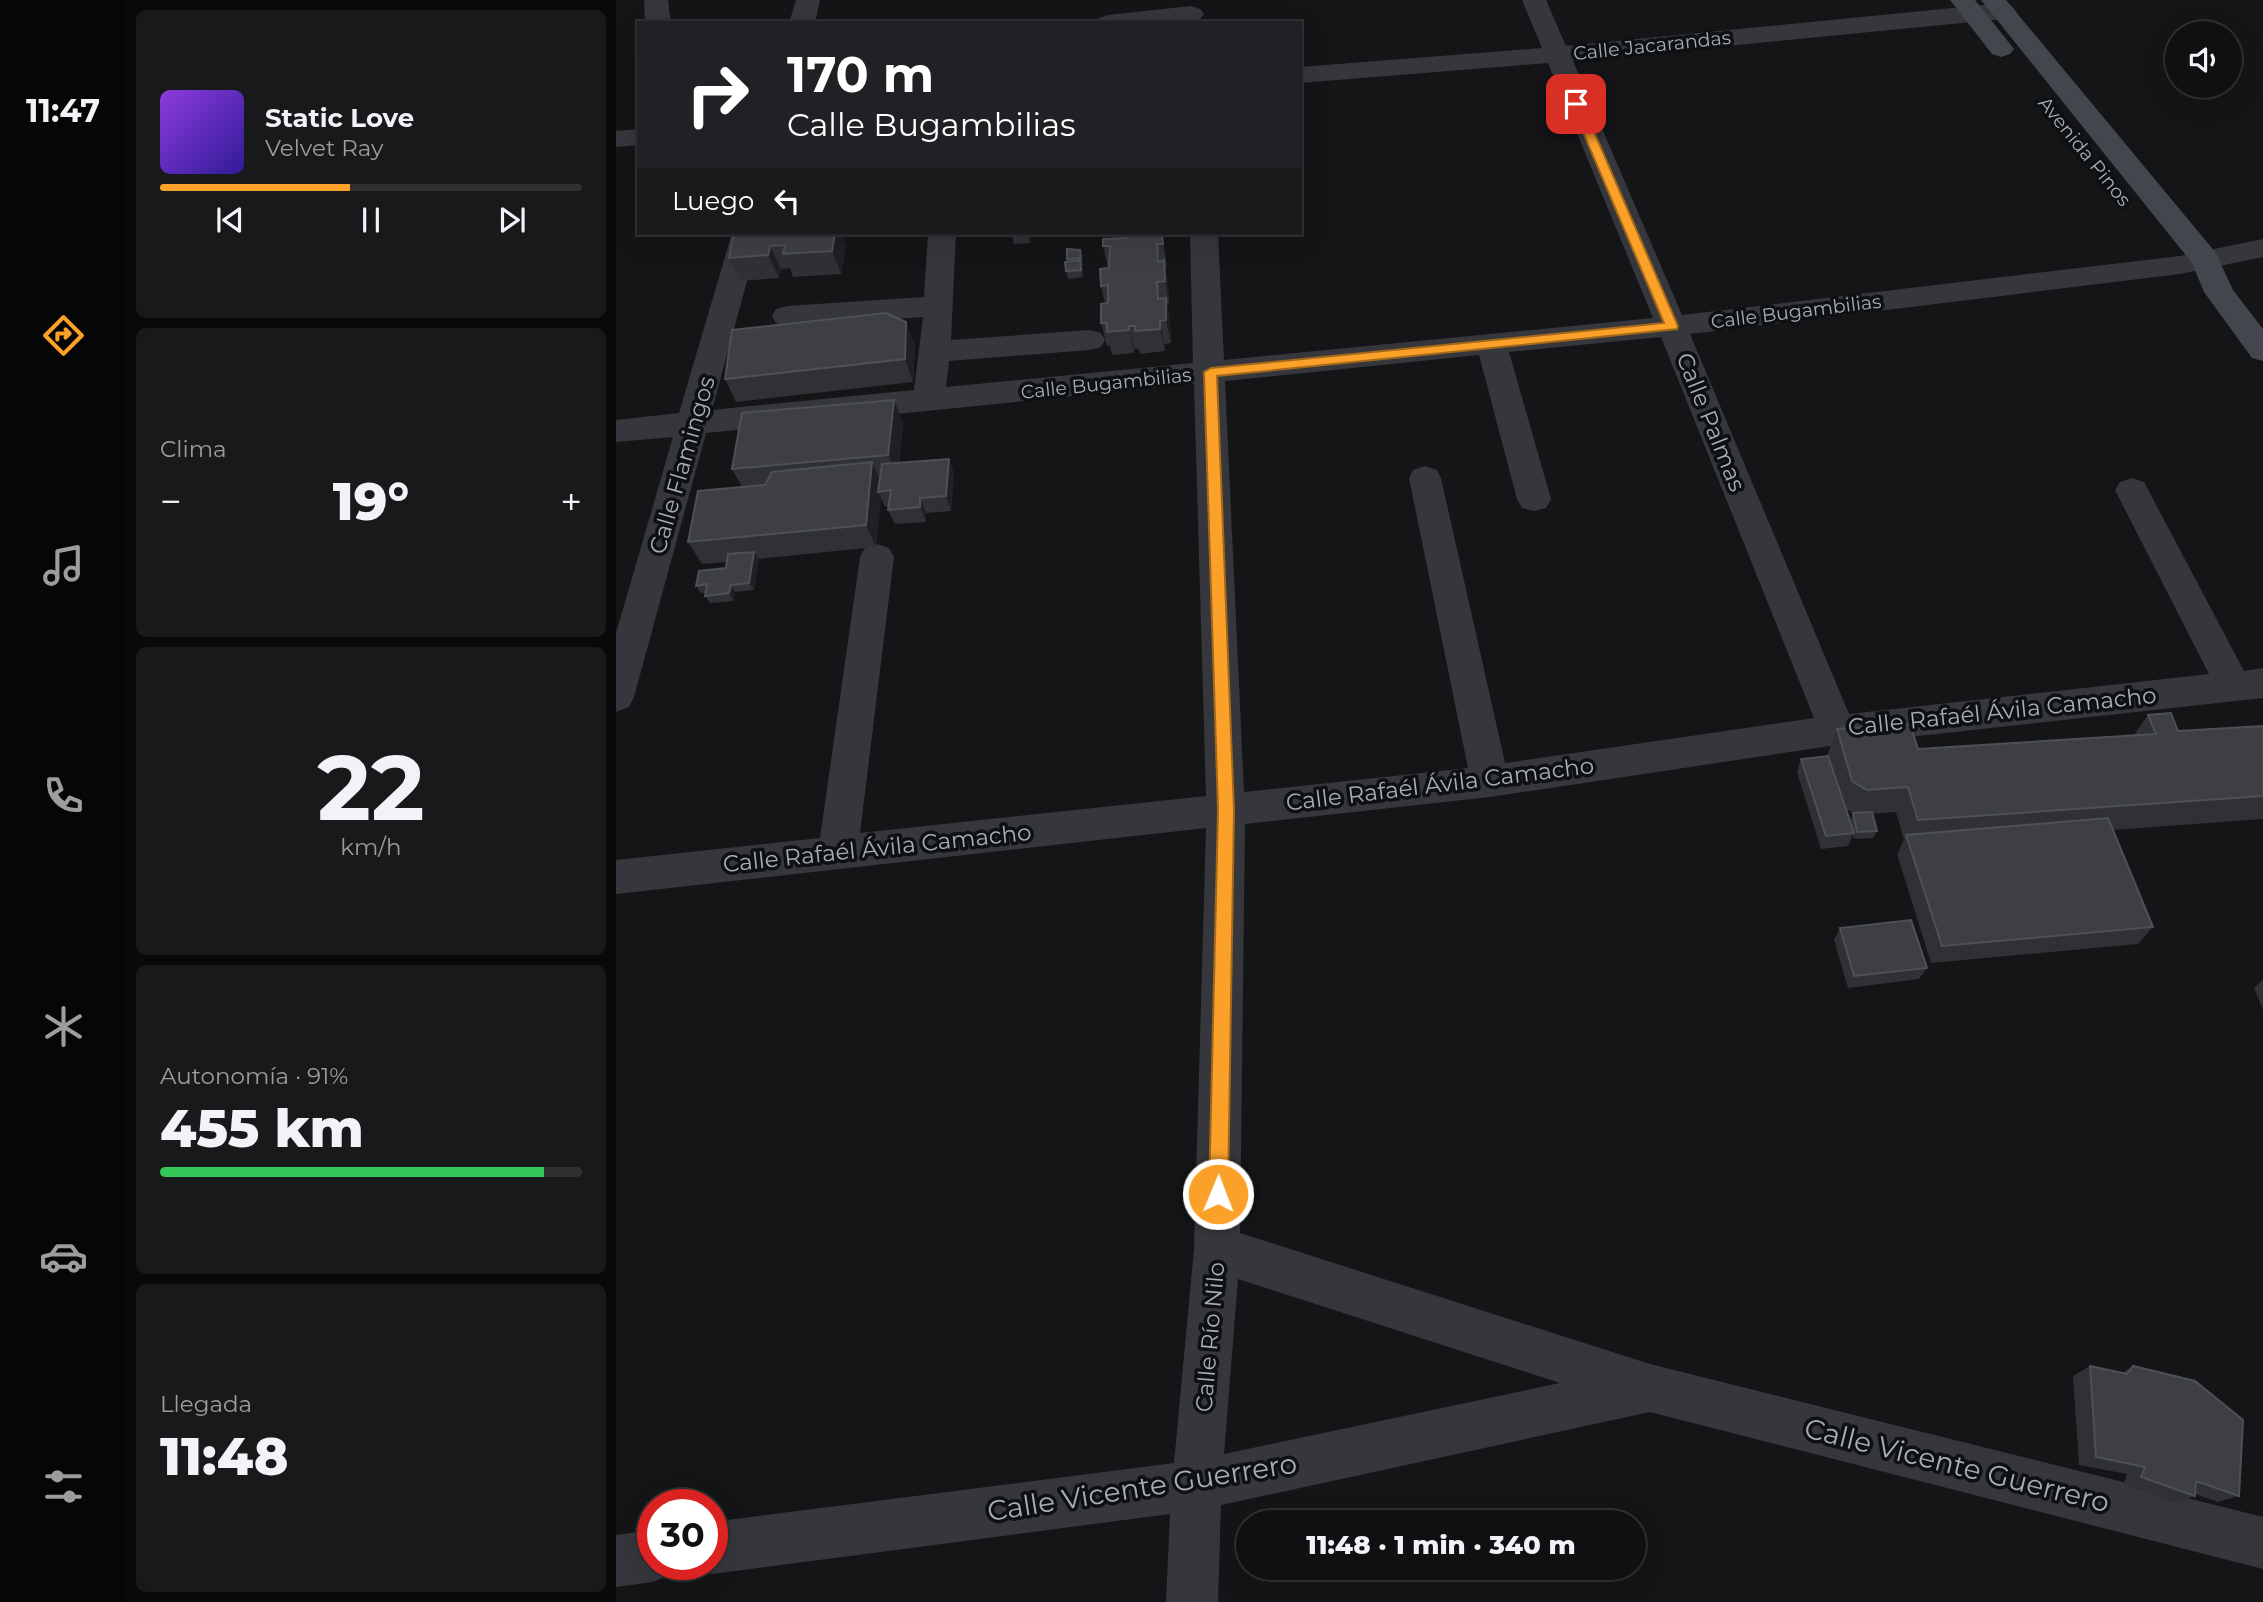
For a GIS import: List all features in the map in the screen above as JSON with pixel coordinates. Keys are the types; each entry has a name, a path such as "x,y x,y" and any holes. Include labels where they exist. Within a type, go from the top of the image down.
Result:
{"main road":[{"name":"Avenida Pinos","path":"1982,6 2219,292 2263,351"}],"street":[{"path":"656,0 658,21"},
{"path":"803,21 808,0"},
{"name":"Calle Palmas","path":"1534,0 1555,55 1672,326 1837,730"},
{"name":"Calle Jacarandas","path":"1302,75 1555,55 1982,6"},
{"path":"1123,21 1191,12"},
{"path":"616,139 637,137"},
{"name":"Calle Flamingos","path":"616,697 745,235"},
{"path":"929,400 939,306 942,235"},
{"name":"Calle Río Nilo","path":"1192,1602 1197,1485 1217,1249 1226,810 1204,235"},
{"name":"Calle Bugambilias","path":"616,430 1672,326 2193,262 2263,248"},
{"path":"787,316 939,306"},
{"path":"935,352 1090,340"},
{"path":"1492,345 1534,499"},
{"path":"1425,478 1490,781"},
{"path":"2132,491 2248,684"},
{"path":"838,853 877,557"},
{"name":"Calle Rafaél Ávila Camacho","path":"616,877 1490,781 1837,730 2248,684"},
{"name":"Calle Vicente Guerrero","path":"1217,1249 1650,1388 2263,1543"},
{"name":"Calle Vicente Guerrero","path":"728,1546 1197,1485 1650,1388"},
{"path":"616,1561 637,1558"}],"building":[{"path":"734,235 835,235 832,251 783,254 785,245 770,246 768,255 729,258"},
{"path":"1127,235 1162,235 1163,244 1157,244 1158,262 1164,260 1165,281 1157,282 1158,299 1166,298 1166,320 1160,321 1160,329 1135,331 1135,326 1129,326 1129,330 1107,332 1107,323 1101,323 1101,304 1108,303 1108,285 1101,286 1100,269 1109,268 1110,246 1103,246 1103,239 1127,238"},
{"path":"1067,249 1080,250 1081,258 1067,259"},
{"path":"1080,260 1081,270 1066,271 1065,262"},
{"path":"886,313 906,322 905,359 725,379 732,330"},
{"path":"894,400 888,455 732,469 742,413"},
{"path":"949,459 946,496 920,498 920,507 888,510 891,490 878,492 882,464"},
{"path":"872,462 866,525 688,542 698,491 765,485 772,472"},
{"path":"754,552 749,583 731,585 729,593 705,596 707,584 696,586 699,571 726,568 728,554"},
{"path":"2171,713 2178,731 2263,726 2263,796 1918,820 1908,787 1867,790 1852,781 1837,729 1910,724 1918,749 2156,734 2148,715"},
{"path":"1828,756 1854,833 1826,836 1801,759"},
{"path":"1872,812 1877,831 1857,832 1853,813"},
{"path":"2108,818 2153,927 1942,946 1906,835"},
{"path":"1911,920 1927,968 1854,976 1840,928"},
{"path":"2090,1366 2127,1374 2133,1366 2195,1381 2243,1420 2239,1496 2196,1481 2195,1496 2141,1477 2145,1467 2096,1457"}],"route":[{"path":"1218,1194 1226,810 1211,372 1672,326 1576,104"}]}
